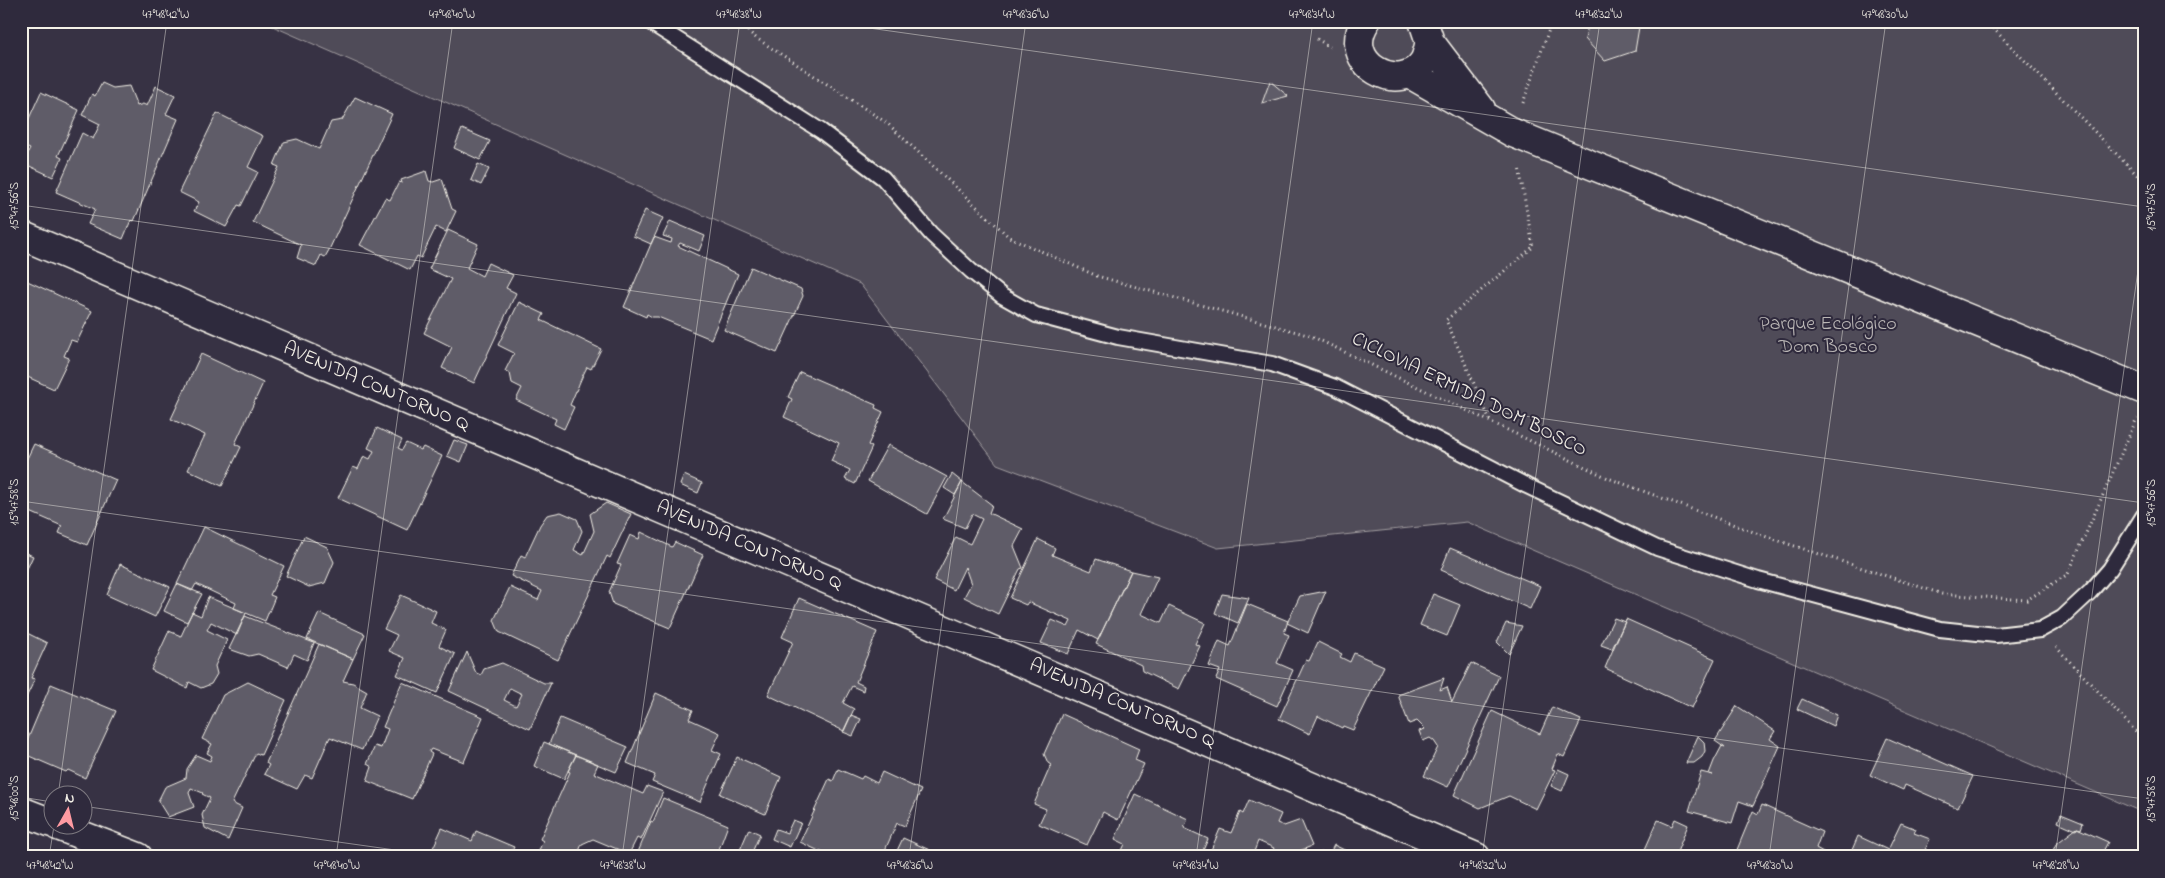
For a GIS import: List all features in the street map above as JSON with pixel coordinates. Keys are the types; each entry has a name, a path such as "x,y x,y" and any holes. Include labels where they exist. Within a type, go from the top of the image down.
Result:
{"street":[{"path":"1366,21 1359,32 1360,52 1371,69 1390,77 1410,74 1424,61 1426,32"},
{"path":"1426,32 1490,120"},
{"path":"1410,74 1513,132 1598,168 1744,225 1900,292 2033,346 2142,401"},
{"name":"AVENIDA CONTORNO Q","path":"21,235 1476,857"},
{"path":"21,811 42,820"},
{"path":"84,836 138,857"}],"lane":[{"path":"648,21 821,131 883,178 931,234 971,271 1002,296 1036,315 1118,338 1272,364 1335,387 1527,486 1657,548 1758,580 1940,629 1996,635 2040,630 2062,618 2090,592 2110,569 2144,515"}],"path":[{"name":"CICLOVIA ERMIDA DOM BOSCO","path":"736,21 756,38 887,123 1009,237 1097,276 1311,336 1608,478 1767,538 1942,594 2027,600 2068,574 2142,401"},
{"path":"1490,420 1446,320 1533,247 1513,132 1552,21"},
{"path":"1986,21 2144,182"},
{"path":"2040,630 2144,740"}],"green space":[{"name":"Parque Ecológico Dom Bosco","path":"261,21 2144,21 2144,813 1467,522 1218,548 997,464 860,284"}],"building":[{"path":"1589,21 1640,21 1635,51 1605,61 1585,39"},
{"path":"1270,81 1288,96 1262,103"},
{"path":"102,83 113,88 129,86 137,106 143,104 147,106 156,86 175,95 166,114 178,119 134,221 131,220 123,239 88,224 95,209 56,192 82,133 93,139 100,124 82,115 92,94 95,96"},
{"path":"41,92 79,110 58,156 62,158 53,177 23,163 30,149 21,145 21,136"},
{"path":"355,97 392,114 329,250 325,257 321,255 316,266 297,258 301,245 253,222 279,167 274,165 284,142 297,139 319,149 331,122 342,120"},
{"path":"217,113 263,136 248,167 258,172 241,206 238,205 226,227 194,211 199,202 179,192"},
{"path":"462,129 490,141 480,160 454,148"},
{"path":"478,164 489,169 481,185 471,180"},
{"path":"426,171 429,181 433,182 442,179 452,209 456,211 446,232 436,227 421,258 417,256 410,270 360,245 385,198 390,200 399,182 402,183 401,180"},
{"path":"645,210 663,218 651,244 633,236"},
{"path":"670,221 705,236 699,251 680,243 678,246 738,274 711,339 658,317 652,317 647,314 646,317 624,307 654,237 671,243 672,239 663,236"},
{"path":"448,230 478,244 467,268 482,276 488,263 513,275 506,288 516,293 474,383 442,368 452,347 424,333 451,279 429,269"},
{"path":"751,267 801,289 803,296 777,353 724,330"},
{"path":"21,278 92,311 77,342 71,340 64,356 69,358 54,389 21,374"},
{"path":"519,302 544,314 541,320 601,349 591,369 587,367 582,377 570,405 574,407 564,429 554,424 556,419 516,400 522,388 512,383 510,373 505,371 514,353 498,345"},
{"path":"201,354 263,383 235,444 241,447 222,486 188,470 205,435 171,419"},
{"path":"800,372 876,405 875,408 883,412 868,445 872,447 855,484 845,479 850,470 831,461 839,443 784,417 792,399 788,397"},
{"path":"377,428 402,440 398,448 402,450 406,443 421,450 423,447 442,456 407,530 338,498 353,467 358,469 364,456 370,459 374,451 368,448"},
{"path":"454,440 468,445 461,462 447,456"},
{"path":"34,444 116,480 87,545 59,533 62,526 21,508 21,471"},
{"path":"888,445 947,477 927,514 868,481"},
{"path":"952,474 962,482 955,495 944,488"},
{"path":"684,475 702,483 698,493 680,485"},
{"path":"962,482 992,505 989,513 1023,529 1014,546 1023,568 1020,569 998,614 964,597 971,584 965,567 954,590 934,580 956,537 970,544 982,519 972,514 965,528 943,519"},
{"path":"606,503 631,514 610,558 607,556 558,660 499,632 494,620 510,587 538,600 542,591 511,576 521,555 525,557 540,525 547,515 561,512 577,519 582,531 574,550 583,555 594,531 590,514"},
{"path":"204,527 284,566 270,595 275,597 265,621 234,608 236,603 196,584 192,591 177,584"},
{"path":"641,532 672,547 675,542 703,555 670,628 613,604 609,592 621,565 617,564 630,535 639,539"},
{"path":"304,536 327,547 334,562 325,583 309,587 286,576"},
{"path":"1038,539 1055,548 1052,555 1091,571 1096,559 1131,571 1098,640 1079,630 1068,654 1041,643 1052,620 1068,627 1071,621 1028,602 1026,605 1010,598"},
{"path":"1450,548 1540,586 1530,609 1441,570"},
{"path":"21,551 33,556 21,582"},
{"path":"120,564 170,587 155,617 107,595"},
{"path":"1131,571 1158,577 1141,614 1161,623 1169,606 1205,623 1195,644 1200,646 1179,689 1142,671 1141,665 1096,644"},
{"path":"177,584 202,594 187,622 164,611"},
{"path":"1326,591 1308,633 1287,623 1300,596"},
{"path":"1222,594 1249,598 1238,623 1215,613"},
{"path":"1433,594 1460,605 1447,636 1420,625"},
{"path":"401,595 436,611 431,623 446,630 439,646 455,654 437,693 397,675 405,658 389,651 397,635 384,629"},
{"path":"208,597 246,613 237,635 211,622 207,630 227,640 215,666 217,674 211,684 201,688 189,682 187,688 151,670 169,631 181,636 192,612 201,616"},
{"path":"799,598 877,632 856,682 864,686 863,691 852,686 843,703 854,709 844,731 768,695 793,642 782,637"},
{"path":"1247,604 1288,621 1284,633 1289,635 1277,663 1293,670 1277,706 1216,679 1220,670 1209,666 1219,641 1230,646"},
{"path":"319,613 365,634 353,659 307,639"},
{"path":"245,616 314,643 307,660 294,654 288,667 258,654 249,656 229,649"},
{"path":"1614,618 1625,622 1612,649 1601,645"},
{"path":"1626,619 1715,659 1692,708 1605,668"},
{"path":"1506,623 1522,626 1509,654 1497,642"},
{"path":"21,630 47,643 31,678 35,679 21,708"},
{"path":"1318,642 1342,654 1340,657 1350,662 1354,653 1384,666 1353,730 1343,726 1342,728 1318,716 1310,734 1279,719 1306,660 1309,661"},
{"path":"319,644 353,659 343,681 353,683 367,691 360,708 377,716 362,750 330,737 312,778 305,775 297,789 264,774 269,765 266,763"},
{"path":"467,652 476,673 481,675 484,669 502,663 544,683 551,683 530,729 449,691","holes":["510,688 522,694 516,706 504,700"]},
{"path":"1471,663 1499,676 1448,787 1424,776 1438,747 1430,738 1423,741 1419,731 1425,729 1417,721 1409,724 1398,695 1444,678 1440,690 1447,687 1452,702"},
{"path":"248,682 286,700 261,755 256,753 232,803 242,808 228,840 205,828 202,815 210,798 203,793 191,788 189,793 194,807 168,817 158,801 165,787 186,778 187,769 196,755 210,761 212,756 207,753 212,744 202,739 223,695"},
{"path":"402,682 483,717 464,762 431,749 429,752 432,754 412,799 367,781 372,767 367,764 375,746 381,748 388,729 383,727"},
{"path":"51,684 116,711 85,778 22,753"},
{"path":"656,693 693,710 689,719 720,733 712,750 721,754 700,802 652,782 655,775 627,763"},
{"path":"1802,699 1837,715 1833,726 1797,709"},
{"path":"1737,706 1775,731 1770,739 1780,746 1753,806 1739,801 1732,823 1689,811 1701,772 1709,774 1722,746 1725,748 1715,741"},
{"path":"1552,707 1581,720 1564,757 1558,754 1552,769 1555,770 1536,809 1509,796 1480,808 1454,795 1492,711 1540,734"},
{"path":"1062,714 1139,749 1135,760 1144,764 1118,820 1103,812 1087,845 1039,824 1046,809 1034,804 1051,765 1044,754"},
{"path":"851,715 861,719 853,736 843,732"},
{"path":"560,718 628,747 616,772 549,744"},
{"path":"1698,736 1704,742 1705,751 1702,757 1694,763 1686,763"},
{"path":"1887,738 1973,776 1958,808 1905,785 1903,790 1870,775"},
{"path":"544,742 576,755 564,779 534,766"},
{"path":"576,755 598,764 594,773 643,794 647,786 663,792 641,840 637,838 629,854 593,839 582,844 577,856 575,854 574,857 536,857 543,841 540,839"},
{"path":"737,757 781,777 765,814 720,794"},
{"path":"838,769 861,779 863,776 877,783 882,772 921,790 905,826 897,823 882,857 832,857 800,842 829,779 833,781"},
{"path":"1558,769 1569,774 1562,791 1551,786"},
{"path":"1135,794 1188,819 1184,828 1208,839 1200,857 1119,857 1125,844 1115,839"},
{"path":"663,798 728,825 718,852 727,857 636,857"},
{"path":"1249,800 1281,814 1277,823 1284,826 1301,820 1312,846 1299,851 1296,857 1270,857 1274,848 1258,841 1252,857 1208,857 1220,829 1231,833 1240,812 1243,814"},
{"path":"1762,805 1822,832 1816,848 1832,857 1734,857 1753,811 1758,814"},
{"path":"2061,814 2083,823 2081,829 2077,828 2076,830 2058,822"},
{"path":"1675,819 1688,825 1675,857 1632,857 1634,852 1642,856 1658,820 1672,826"},
{"path":"793,820 801,823 790,847 772,839 776,829 787,833"},
{"path":"1901,823 1916,829 1914,833 1930,839 1922,857 1849,857 1858,836 1888,850"},
{"path":"442,828 472,841 476,831 514,847 509,857 429,857"},
{"path":"2077,828 2108,842 2100,857 2050,857 2056,844"},
{"path":"749,829 760,834 750,857 737,857"},
{"path":"903,838 945,857 894,857"},
{"path":"1334,845 1359,857 1319,857 1321,852 1329,855"}]}
